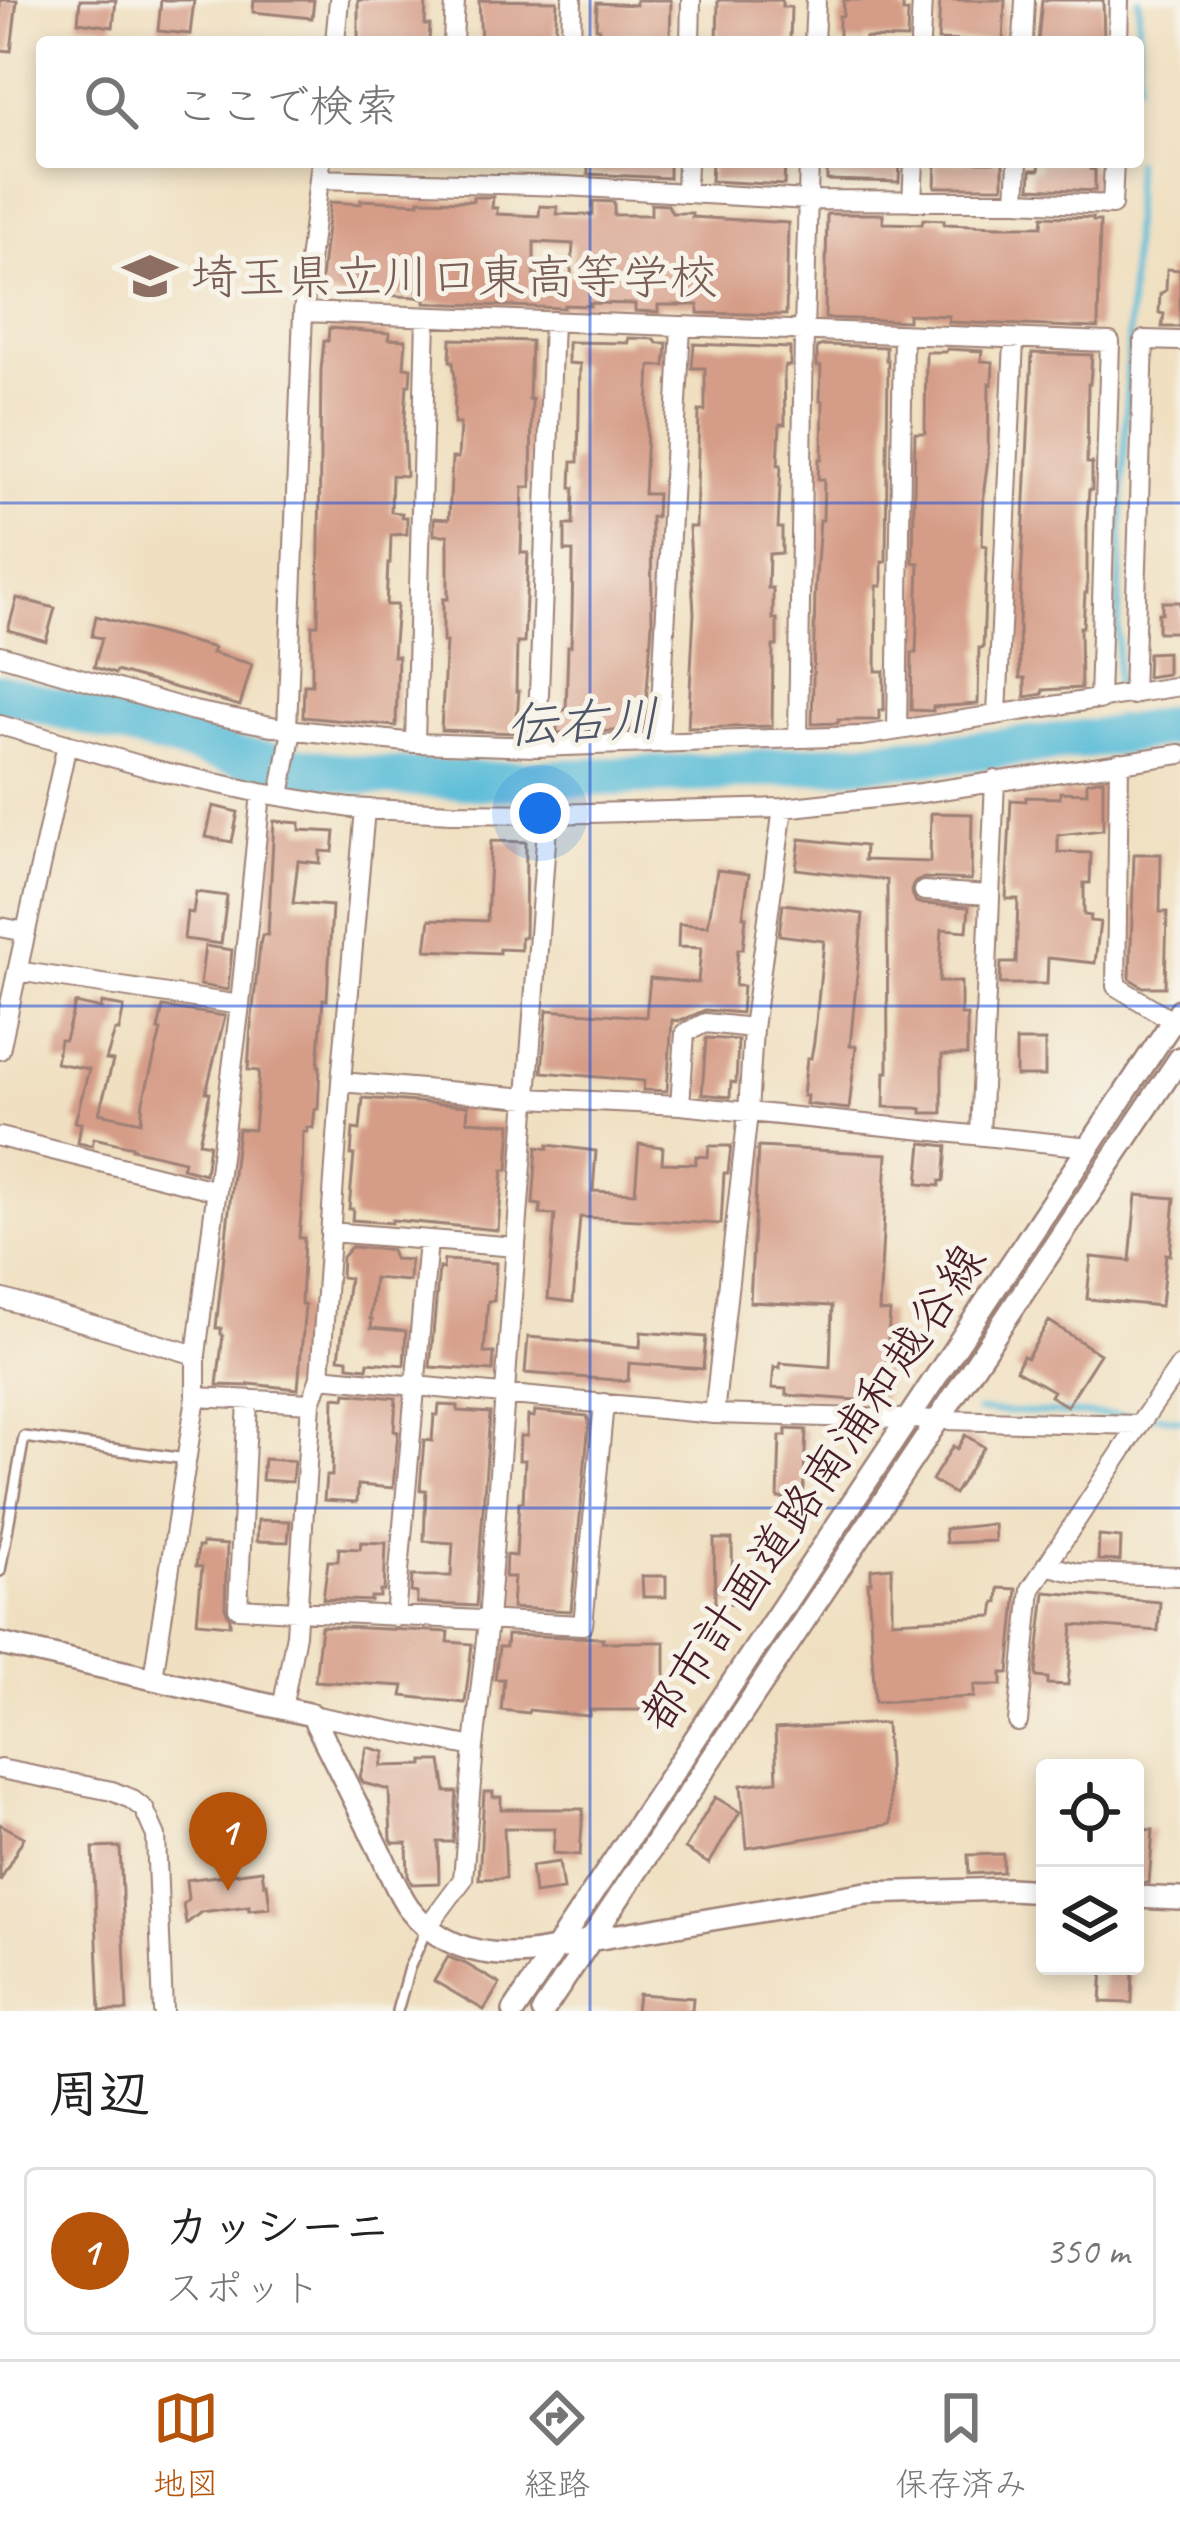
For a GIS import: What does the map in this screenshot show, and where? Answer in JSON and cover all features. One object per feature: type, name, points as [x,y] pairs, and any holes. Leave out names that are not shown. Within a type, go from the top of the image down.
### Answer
[{"type":"street","points":[[335,36],[339,0]]},
{"type":"street","points":[[453,36],[455,0]]},
{"type":"street","points":[[571,36],[572,0]]},
{"type":"street","points":[[690,36],[692,0]]},
{"type":"street","points":[[814,36],[816,0]]},
{"type":"street","points":[[920,36],[922,0]]},
{"type":"street","points":[[1023,36],[1025,0]]},
{"type":"street","points":[[1118,36],[1120,0]]},
{"type":"street","points":[[566,186],[567,168]]},
{"type":"street","points":[[686,191],[687,168]]},
{"type":"street","points":[[798,738],[809,168]]},
{"type":"street","points":[[912,201],[914,168]]},
{"type":"street","points":[[1016,201],[1018,168]]},
{"type":"street","points":[[153,1678],[196,1397],[196,1355],[270,795],[290,730],[303,312],[320,170],[448,172],[566,186],[808,200],[1112,205],[1114,168]]},
{"type":"street","points":[[303,312],[1110,342],[1099,700]]},
{"type":"street","points":[[415,743],[426,318]]},
{"type":"street","points":[[537,747],[553,321]]},
{"type":"street","points":[[659,743],[681,327]]},
{"type":"street","points":[[897,730],[903,335]]},
{"type":"street","points":[[997,715],[1014,340]]},
{"type":"street","points":[[1133,695],[1144,340],[1180,341]]},
{"type":"street","points":[[0,655],[194,712],[290,730],[415,743],[537,747],[860,736],[1180,686]]},
{"type":"street","points":[[0,725],[160,771],[270,795],[365,808],[548,814],[783,808],[921,793],[1180,754]]},
{"type":"street","points":[[0,1050],[67,744]]},
{"type":"street","points":[[1119,762],[1116,986],[1176,1015]]},
{"type":"street","points":[[980,1136],[994,780]]},
{"type":"street","points":[[283,1708],[298,1609],[311,1403],[320,1377],[365,808]]},
{"type":"street","points":[[715,1414],[753,1028],[783,808]]},
{"type":"street","points":[[428,1927],[464,1879],[506,1394],[548,814]]},
{"type":"street","points":[[924,891],[990,895]]},
{"type":"street","points":[[0,927],[26,932]]},
{"type":"street","points":[[17,971],[240,1005]]},
{"type":"street","name":"都市計画道路南浦和越谷線","points":[[514,2011],[1176,1015]]},
{"type":"street","points":[[680,1105],[685,1033],[705,1023],[753,1028]]},
{"type":"street","points":[[1147,1060],[1177,1070]]},
{"type":"street","name":"都市計画道路南浦和越谷線","points":[[543,2011],[936,1420],[1177,1070]]},
{"type":"street","points":[[341,1082],[680,1105],[1090,1147]]},
{"type":"street","points":[[0,1137],[218,1191]]},
{"type":"street","points":[[330,1232],[516,1247]]},
{"type":"street","points":[[395,1617],[428,1241]]},
{"type":"street","points":[[0,1298],[196,1355]]},
{"type":"street","points":[[1018,1722],[1030,1589],[1180,1366]]},
{"type":"street","points":[[320,1377],[715,1414],[1139,1425]]},
{"type":"street","points":[[196,1397],[311,1403]]},
{"type":"street","points":[[248,1400],[238,1608],[584,1625],[604,1403]]},
{"type":"street","points":[[1046,1565],[1077,1573],[1180,1576]]},
{"type":"street","points":[[0,1644],[474,1747]]},
{"type":"street","points":[[312,1715],[407,1906],[440,1938],[482,1953],[554,1951],[590,1940],[866,1893],[1036,1890]]},
{"type":"street","points":[[0,1769],[112,1791],[144,1809],[156,1836],[164,2011]]},
{"type":"street","points":[[1144,1897],[1180,1899]]},
{"type":"lane","points":[[0,1571],[24,1437],[186,1459]]},
{"type":"lane","points":[[397,2011],[409,1968],[428,1927]]},
{"type":"building","points":[[0,0],[17,0],[11,51],[0,50]]},
{"type":"building","points":[[80,0],[116,0],[113,27],[78,22]]},
{"type":"building","points":[[161,0],[194,0],[190,34],[158,31]]},
{"type":"building","points":[[254,0],[314,0],[312,18],[253,12]]},
{"type":"building","points":[[358,0],[426,0],[429,36],[358,36]]},
{"type":"building","points":[[479,0],[557,1],[555,36],[481,36]]},
{"type":"building","points":[[636,0],[671,0],[670,36],[599,36],[597,3],[636,5]]},
{"type":"building","points":[[718,0],[782,0],[782,7],[791,7],[790,36],[717,36]]},
{"type":"building","points":[[844,0],[903,0],[903,12],[908,12],[907,36],[839,36],[839,16],[843,16]]},
{"type":"building","points":[[940,0],[1005,0],[1003,36],[938,36]]},
{"type":"building","points":[[1042,0],[1103,0],[1104,36],[1039,36]]},
{"type":"building","points":[[588,168],[669,168],[669,178],[588,174]]},
{"type":"building","points":[[712,168],[785,168],[784,185],[711,181]]},
{"type":"building","points":[[827,168],[900,168],[899,182],[827,180]]},
{"type":"building","points":[[936,168],[1003,168],[1003,187],[935,187]]},
{"type":"building","points":[[1090,168],[1095,170],[1095,191],[1030,188],[1031,170]]},
{"type":"building","points":[[473,197],[493,197],[497,214],[539,216],[540,206],[557,207],[557,214],[593,215],[593,201],[614,202],[614,215],[651,215],[651,204],[668,205],[672,213],[692,213],[692,217],[788,223],[786,315],[698,313],[698,305],[658,305],[658,312],[635,311],[635,304],[564,308],[319,295],[330,202],[473,201]],"holes":[[[534,242],[573,244],[571,275],[534,275]]]},
{"type":"building","points":[[827,214],[883,214],[883,223],[922,224],[923,219],[999,226],[1042,226],[1043,216],[1093,218],[1100,221],[1098,328],[948,322],[949,316],[908,314],[908,321],[825,318]]},
{"type":"building","points":[[1167,269],[1180,270],[1180,327],[1162,327],[1160,294],[1166,290]]},
{"type":"building","points":[[329,328],[390,333],[389,339],[406,340],[404,367],[411,368],[404,432],[406,476],[392,475],[391,512],[407,517],[407,534],[391,535],[386,605],[397,605],[396,726],[303,717],[304,685],[312,685],[312,625],[318,625],[321,370]]},
{"type":"building","points":[[628,338],[667,343],[665,366],[650,366],[644,494],[657,494],[656,517],[651,517],[652,624],[644,730],[557,733],[557,710],[566,710],[571,646],[573,551],[565,551],[565,525],[573,525],[572,462],[578,462],[580,364],[568,363],[568,342],[628,343]]},
{"type":"building","points":[[451,339],[531,341],[531,487],[523,487],[521,553],[528,553],[524,643],[517,643],[516,733],[441,730],[448,535],[434,535],[434,518],[449,519],[452,458],[458,458],[460,424],[454,424]]},
{"type":"building","points":[[694,344],[790,348],[778,465],[782,553],[769,554],[768,588],[773,588],[773,619],[777,619],[772,726],[688,728],[694,613],[689,527],[696,527],[699,411],[705,411],[705,368],[692,368]]},
{"type":"building","points":[[817,347],[886,347],[886,562],[882,562],[882,586],[877,586],[876,671],[884,671],[884,710],[879,710],[879,720],[812,724],[824,479],[818,479],[823,401]]},
{"type":"building","points":[[982,351],[981,361],[993,362],[978,704],[911,710],[919,563],[913,562],[915,433],[925,433],[926,352]]},
{"type":"building","points":[[1032,353],[1092,355],[1087,463],[1092,463],[1092,490],[1087,593],[1080,627],[1081,688],[1043,690],[1043,694],[1025,697],[1019,624]]},
{"type":"building","points":[[17,598],[55,608],[46,641],[8,630]]},
{"type":"building","points":[[1162,602],[1180,602],[1180,632],[1158,632]]},
{"type":"building","points":[[96,616],[214,648],[212,653],[252,664],[240,706],[94,667],[102,638],[92,636]]},
{"type":"building","points":[[1167,652],[1167,674],[1147,677],[1148,653]]},
{"type":"building","points":[[1103,779],[1103,830],[1058,835],[1058,852],[1091,853],[1084,915],[1100,922],[1095,963],[1048,958],[1047,984],[1000,984],[1001,963],[1016,963],[1018,899],[1006,899],[1011,800],[1087,793],[1087,782]]},
{"type":"building","points":[[213,806],[238,812],[232,842],[206,837]]},
{"type":"building","points":[[931,813],[972,814],[971,880],[924,878],[911,891],[922,904],[969,907],[967,931],[942,929],[939,982],[961,982],[967,1055],[942,1055],[942,1113],[884,1107],[887,880],[796,869],[800,839],[865,846],[864,860],[930,862]]},
{"type":"building","points":[[274,821],[300,823],[300,830],[335,832],[333,852],[320,851],[320,863],[298,861],[293,903],[332,906],[318,1109],[313,1128],[303,1132],[299,1238],[304,1238],[301,1304],[305,1305],[298,1389],[217,1385],[223,1335],[216,1328],[238,1129],[254,1130],[259,1071],[248,1070],[260,945],[262,935],[268,935]]},
{"type":"building","points":[[491,841],[526,842],[521,950],[426,950],[430,919],[487,921]]},
{"type":"building","points":[[1134,854],[1161,854],[1160,912],[1167,912],[1165,987],[1143,987],[1130,979]]},
{"type":"building","points":[[717,870],[749,874],[735,986],[743,986],[741,1013],[705,1010],[672,1020],[667,1091],[643,1090],[644,1081],[542,1072],[547,1010],[646,1017],[650,978],[698,983],[701,948],[678,947],[679,924],[708,926]]},
{"type":"building","points":[[196,892],[227,896],[221,944],[184,939],[187,912],[193,913]]},
{"type":"building","points":[[783,904],[863,914],[849,1109],[806,1104],[807,1096],[803,1096],[807,1058],[811,1058],[814,1042],[824,941],[779,935]]},
{"type":"building","points":[[205,946],[232,950],[228,990],[200,985]]},
{"type":"building","points":[[75,1003],[101,1009],[102,1003],[124,1007],[106,1060],[113,1061],[99,1113],[141,1122],[163,1007],[225,1016],[199,1142],[209,1144],[205,1174],[182,1168],[184,1161],[133,1147],[94,1138],[92,1146],[78,1143],[81,1123],[75,1122],[89,1069],[56,1063]]},
{"type":"building","points":[[706,1038],[738,1040],[736,1083],[731,1082],[730,1097],[702,1094]]},
{"type":"building","points":[[1016,1041],[1045,1041],[1045,1076],[1016,1076]]},
{"type":"building","points":[[363,1098],[468,1106],[467,1121],[511,1124],[498,1230],[352,1220],[353,1129],[360,1130]]},
{"type":"building","points":[[922,1143],[947,1146],[944,1181],[939,1186],[918,1184]]},
{"type":"building","points":[[639,1144],[663,1147],[662,1163],[696,1164],[696,1156],[708,1157],[709,1146],[731,1146],[721,1224],[580,1217],[573,1302],[548,1299],[555,1215],[540,1214],[541,1205],[533,1204],[537,1147],[596,1151],[593,1191],[635,1193]]},
{"type":"building","points":[[758,1147],[887,1154],[879,1311],[890,1312],[883,1402],[786,1395],[786,1389],[772,1388],[774,1367],[780,1368],[780,1363],[830,1367],[832,1306],[750,1302]]},
{"type":"building","points":[[1136,1195],[1175,1198],[1161,1306],[1087,1299],[1091,1257],[1130,1261]]},
{"type":"building","points":[[351,1247],[391,1250],[394,1259],[410,1260],[409,1281],[374,1278],[370,1319],[371,1328],[406,1331],[404,1365],[368,1362],[367,1368],[348,1366],[348,1359],[339,1358],[349,1278],[341,1277],[342,1257]]},
{"type":"building","points":[[444,1260],[496,1263],[484,1353],[494,1353],[493,1371],[430,1367],[439,1268],[443,1269]]},
{"type":"building","points":[[1049,1321],[1100,1354],[1067,1406],[1050,1396],[1053,1391],[1016,1370]]},
{"type":"building","points":[[641,1332],[706,1337],[703,1369],[629,1363],[628,1381],[525,1373],[528,1337],[640,1347]]},
{"type":"building","points":[[346,1393],[396,1398],[393,1488],[358,1485],[357,1502],[324,1500],[326,1476],[332,1476],[334,1397],[345,1398]]},
{"type":"building","points":[[439,1405],[490,1413],[476,1606],[417,1603],[417,1593],[411,1592],[412,1576],[451,1576],[453,1543],[424,1541],[426,1490],[420,1490],[424,1440],[432,1441]]},
{"type":"building","points":[[535,1411],[587,1416],[589,1422],[571,1611],[512,1608],[514,1577],[505,1577],[506,1555],[516,1556],[519,1502],[523,1502],[525,1460],[519,1460],[520,1436],[527,1436],[528,1416],[534,1417]]},
{"type":"building","points":[[786,1429],[806,1430],[803,1499],[778,1498],[780,1436],[786,1436]]},
{"type":"building","points":[[965,1435],[984,1447],[954,1494],[932,1480]]},
{"type":"building","points":[[264,1459],[294,1461],[292,1482],[262,1480]]},
{"type":"building","points":[[258,1520],[290,1521],[288,1542],[257,1541]]},
{"type":"building","points":[[994,1524],[995,1541],[946,1543],[945,1529]]},
{"type":"building","points":[[1099,1536],[1121,1538],[1120,1561],[1098,1560]]},
{"type":"building","points":[[714,1539],[732,1539],[733,1603],[715,1604]]},
{"type":"building","points":[[361,1542],[386,1543],[380,1597],[371,1597],[371,1601],[323,1599],[328,1561],[338,1561],[339,1548],[360,1549]]},
{"type":"building","points":[[202,1543],[227,1545],[225,1607],[230,1625],[197,1622],[202,1567],[196,1566]]},
{"type":"building","points":[[892,1567],[892,1621],[993,1616],[999,1588],[1017,1589],[1009,1673],[1002,1673],[1002,1685],[974,1685],[974,1697],[875,1702],[868,1582],[871,1569]]},
{"type":"building","points":[[642,1576],[666,1576],[666,1597],[643,1597]]},
{"type":"building","points":[[1045,1592],[1160,1602],[1158,1631],[1073,1625],[1068,1685],[1048,1684],[1048,1678],[1036,1673]]},
{"type":"building","points":[[321,1626],[449,1632],[448,1642],[472,1644],[465,1703],[402,1696],[404,1686],[315,1681]]},
{"type":"building","points":[[507,1635],[665,1642],[665,1710],[590,1710],[589,1716],[501,1710],[504,1679],[495,1679],[499,1647],[506,1647]]},
{"type":"building","points":[[886,1723],[891,1824],[747,1848],[741,1785],[777,1781],[775,1729]]},
{"type":"building","points":[[367,1747],[385,1752],[381,1766],[441,1761],[446,1792],[457,1792],[453,1842],[438,1842],[439,1883],[412,1884],[407,1843],[391,1839],[389,1790],[363,1783],[360,1777]]},
{"type":"building","points":[[484,1792],[501,1797],[501,1809],[583,1809],[580,1855],[553,1853],[555,1828],[504,1828],[506,1878],[479,1879]]},
{"type":"building","points":[[715,1797],[740,1812],[709,1864],[685,1849]]},
{"type":"building","points":[[0,1824],[24,1837],[0,1881]]},
{"type":"building","points":[[1144,1830],[1153,1830],[1149,1883],[1144,1883]]},
{"type":"building","points":[[120,1847],[127,2011],[100,2011],[93,1848]]},
{"type":"building","points":[[1003,1854],[1003,1872],[969,1874],[968,1855]]},
{"type":"building","points":[[559,1862],[563,1890],[534,1894],[531,1866]]},
{"type":"building","points":[[262,1870],[270,1908],[201,1912],[186,1924],[186,1880]]},
{"type":"building","points":[[448,1957],[500,1984],[484,2010],[434,1981]]},
{"type":"building","points":[[1102,1975],[1133,1975],[1132,2003],[1101,2002]]},
{"type":"building","points":[[638,1994],[693,1998],[692,2011],[636,2011]]},
{"type":"waterway","points":[[1139,0],[1139,36]]},
{"type":"waterway","points":[[1116,691],[1135,168]]},
{"type":"waterway","name":"伝右川","points":[[0,693],[239,757],[359,775],[485,781],[708,773],[936,755],[1117,736],[1180,724]]},
{"type":"waterway","points":[[1117,717],[1117,736]]},
{"type":"waterway","points":[[978,1411],[1180,1420]]},
{"type":"place","name":"埼玉県立川口東高等学校","points":[[150,276]]},
{"type":"place","name":"カッシーニ","points":[[228,1891]]}]
